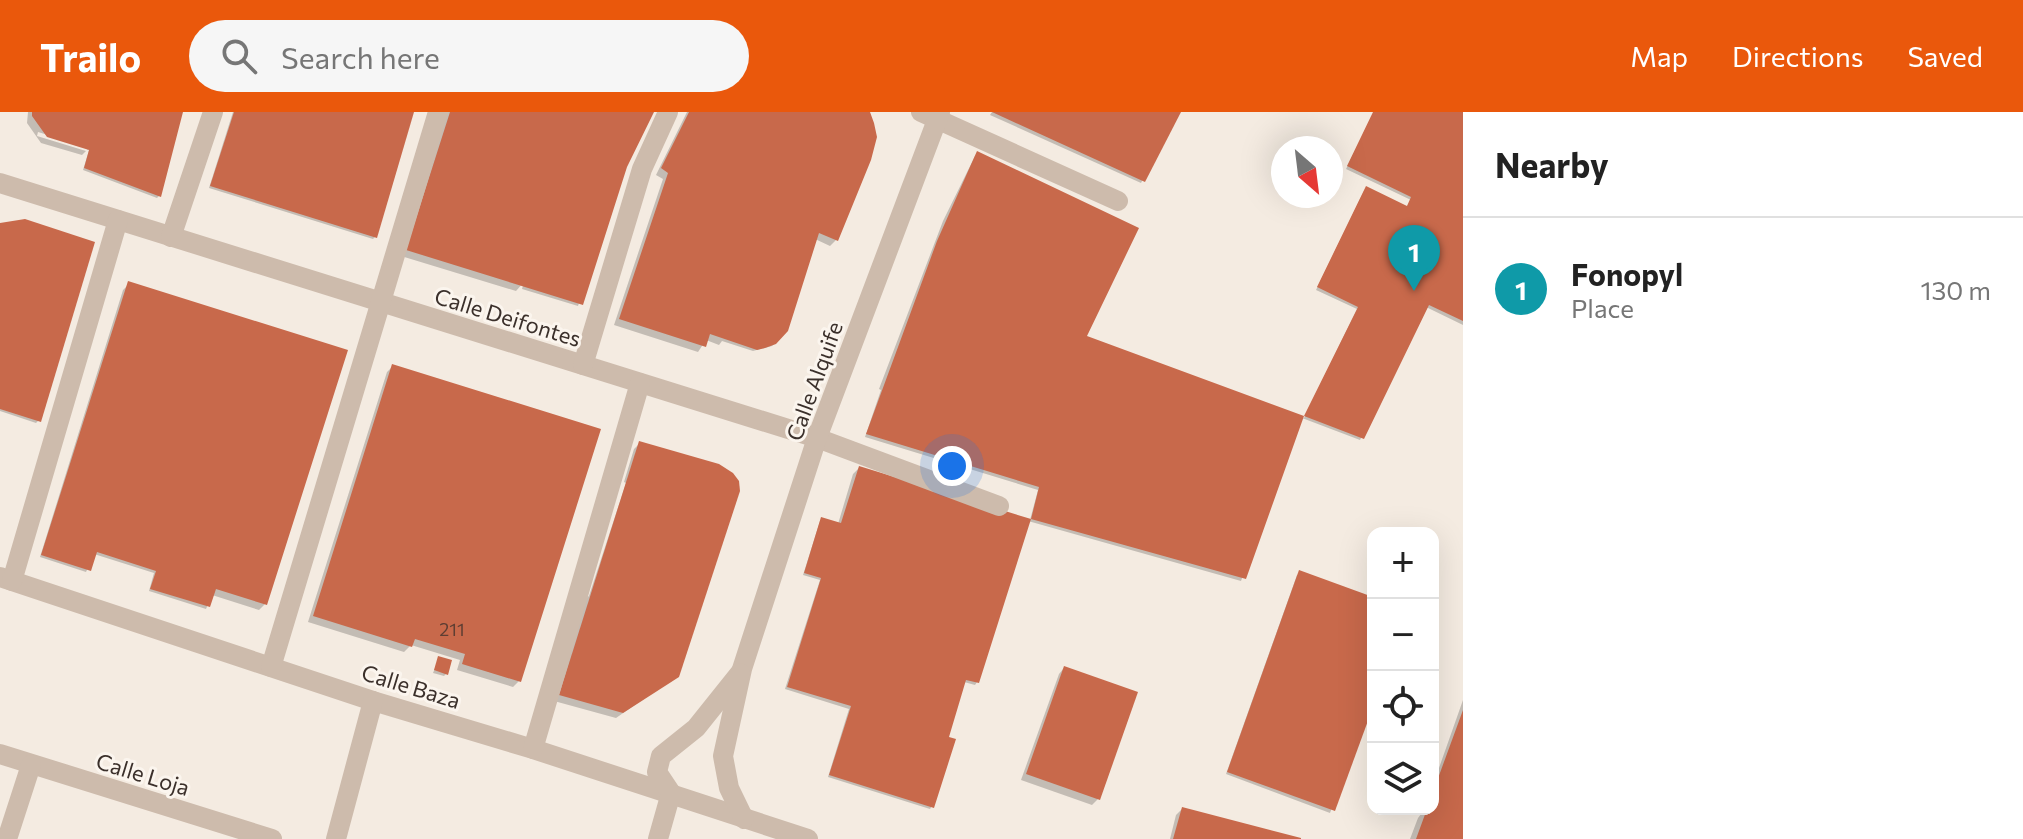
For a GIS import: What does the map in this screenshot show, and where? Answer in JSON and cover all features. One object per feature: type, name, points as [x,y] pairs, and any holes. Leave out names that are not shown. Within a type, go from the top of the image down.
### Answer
[{"type":"street","points":[[171,237],[213,112]]},
{"type":"street","points":[[271,667],[438,112]]},
{"type":"street","points":[[583,365],[642,169],[668,112]]},
{"type":"street","points":[[932,115],[1118,201]]},
{"type":"street","name":"Calle Alquife","points":[[744,819],[729,788],[723,756],[742,669],[817,438],[932,115]]},
{"type":"street","name":"Calle Deifontes","points":[[0,183],[817,438],[999,506]]},
{"type":"street","points":[[6,579],[118,220]]},
{"type":"street","points":[[533,749],[640,383]]},
{"type":"street","name":"Calle Baza","points":[[6,579],[373,701],[533,749],[808,839]]},
{"type":"street","name":"Calle Alquife","points":[[671,793],[657,772],[661,756],[696,728],[742,669]]},
{"type":"street","points":[[336,839],[373,701]]},
{"type":"street","name":"Calle Loja","points":[[0,754],[272,839]]},
{"type":"street","points":[[7,839],[31,765]]},
{"type":"street","points":[[658,839],[671,793]]},
{"type":"building","points":[[32,112],[183,112],[161,197],[84,168],[89,150],[47,137]]},
{"type":"building","points":[[234,112],[414,112],[377,238],[210,186]]},
{"type":"building","points":[[450,112],[654,112],[627,167],[583,305],[406,250]]},
{"type":"building","points":[[689,112],[870,112],[874,123],[877,137],[871,160],[838,241],[819,233],[788,331],[776,344],[765,348],[757,350],[710,334],[706,347],[619,319],[668,173],[661,168]]},
{"type":"building","points":[[992,112],[1181,112],[1145,182]]},
{"type":"building","points":[[1373,112],[1463,112],[1463,321],[1429,305],[1364,439],[1304,416],[1358,307],[1317,287],[1366,186],[1407,206],[1411,197],[1347,166]]},
{"type":"building","points":[[977,151],[1139,228],[1087,336],[1304,416],[1246,579],[1031,519],[1039,487],[866,434],[937,241]]},
{"type":"building","points":[[25,219],[95,242],[41,422],[0,409],[0,223]]},
{"type":"building","points":[[128,281],[348,350],[267,605],[216,589],[210,607],[150,589],[156,571],[97,552],[91,571],[41,555]]},
{"type":"building","points":[[392,364],[601,429],[521,682],[462,664],[465,654],[415,639],[412,647],[313,616]]},
{"type":"building","points":[[639,441],[719,464],[733,473],[739,481],[740,491],[679,677],[623,713],[559,695]]},
{"type":"building","points":[[859,466],[1031,519],[979,683],[966,680],[949,737],[956,739],[934,808],[829,775],[851,706],[787,687],[821,578],[804,573],[821,517],[841,523]]},
{"type":"building","points":[[1299,570],[1367,595],[1367,723],[1335,811],[1227,772]]},
{"type":"building","points":[[438,656],[452,660],[448,675],[434,670]]},
{"type":"building","points":[[1064,666],[1138,692],[1100,800],[1026,774]]},
{"type":"building","points":[[1463,710],[1463,839],[1416,839],[1425,815],[1439,815],[1439,776]]},
{"type":"building","points":[[1182,807],[1301,838],[1301,839],[1173,839]]},
{"type":"place","name":"Fonopyl","points":[[1414,291]]}]
